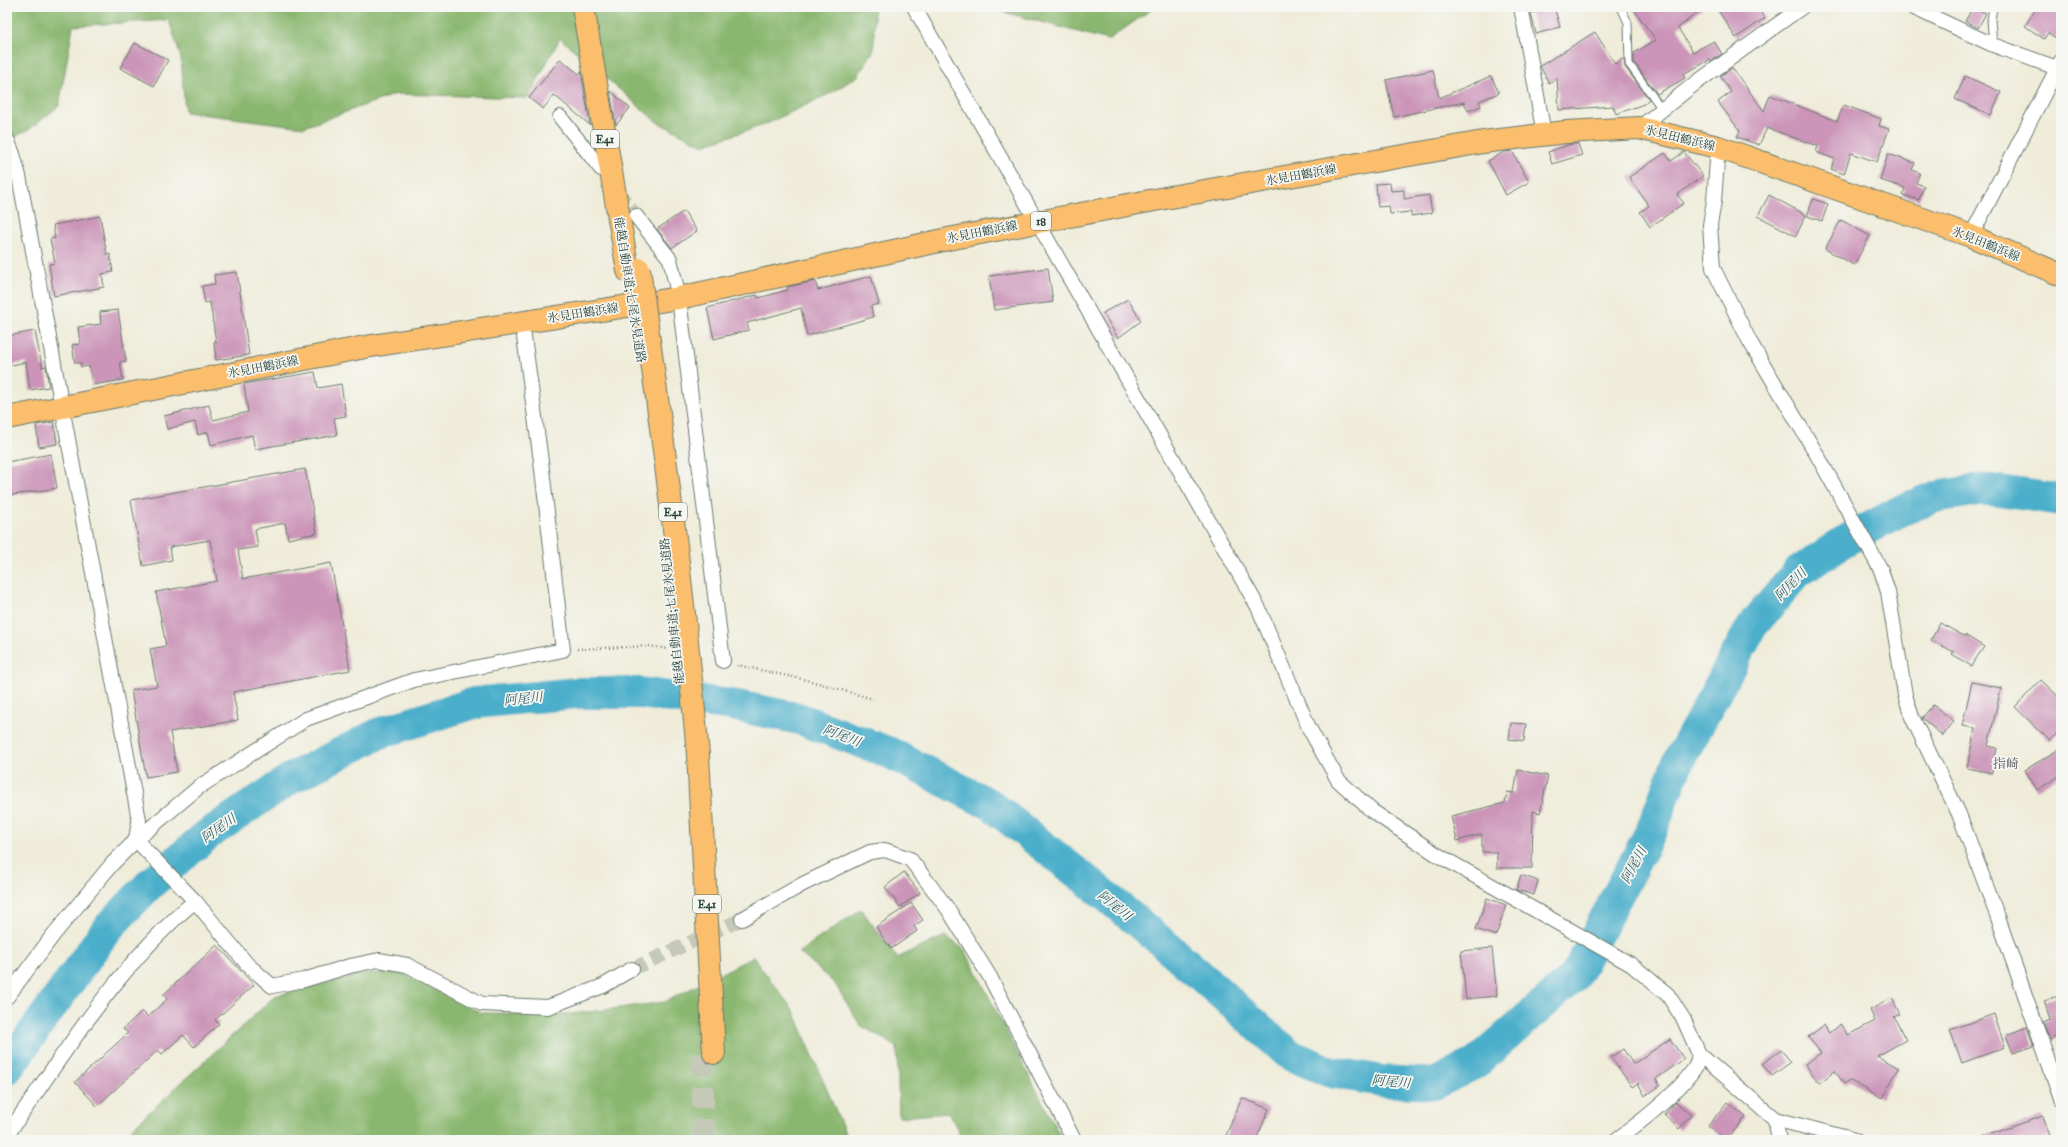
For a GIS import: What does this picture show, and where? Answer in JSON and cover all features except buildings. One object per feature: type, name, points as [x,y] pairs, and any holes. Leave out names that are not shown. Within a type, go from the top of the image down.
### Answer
[{"type":"main road","name":"能越自動車道;七尾氷見道路","points":[[583,7],[633,270]]},
{"type":"main road","name":"能越自動車道;七尾氷見道路","points":[[597,7],[633,270],[692,756],[693,850],[708,1053]]},
{"type":"main road","name":"氷見田鶴浜線","points":[[7,418],[366,347],[679,298],[948,239],[1038,222],[1476,143],[1544,134],[1639,128],[1718,147],[1971,236],[2061,275]]},
{"type":"street","points":[[914,7],[1258,607],[1309,728],[1338,780],[1372,810],[1436,854],[1632,965],[1668,995],[1684,1020],[1699,1054],[1775,1119],[1854,1140]]},
{"type":"street","points":[[1521,7],[1544,134]]},
{"type":"street","points":[[1639,128],[1662,109],[1802,7]]},
{"type":"street","points":[[1912,7],[1993,45],[2060,68],[1971,236]]},
{"type":"street","points":[[560,117],[601,169]]},
{"type":"street","points":[[7,139],[14,154],[19,176],[139,820],[136,840]]},
{"type":"street","points":[[1718,147],[1714,201],[1710,225],[1713,268],[1750,342],[1816,453],[1881,570],[1888,592],[1905,695],[1912,717],[1959,814],[1997,915],[2061,1098]]},
{"type":"street","points":[[636,216],[670,259],[679,298],[723,661]]},
{"type":"street","points":[[7,996],[59,928],[112,864],[136,840],[198,787],[306,719],[414,680],[563,650],[541,462],[522,322]]},
{"type":"street","points":[[136,840],[195,901],[247,964],[272,986],[304,980],[350,966],[379,960],[407,965],[482,1004],[548,1007],[603,986],[632,969]]},
{"type":"street","points":[[742,919],[803,884],[870,852],[885,850],[910,859],[948,909],[990,977],[1074,1140]]},
{"type":"street","points":[[7,1135],[95,1011],[137,958],[195,901]]},
{"type":"street","points":[[1616,1140],[1641,1122],[1695,1068],[1699,1054]]},
{"type":"street","points":[[1775,1119],[1779,1140]]},
{"type":"lane","points":[[1621,7],[1628,23],[1629,64],[1662,109]]},
{"type":"lane","points":[[1993,7],[1991,20],[1993,45]]},
{"type":"green space","points":[[7,7],[874,7],[874,50],[858,76],[831,93],[764,125],[703,145],[657,122],[560,38],[528,98],[396,94],[304,127],[185,112],[181,58],[169,20],[73,26],[59,106],[30,129],[7,141]]},
{"type":"green space","points":[[985,7],[1155,7],[1108,40]]},
{"type":"green space","points":[[861,909],[897,958],[945,936],[965,950],[1062,1140],[963,1140],[949,1113],[899,1117],[897,1047],[860,1025],[835,984],[799,952]]},
{"type":"green space","points":[[753,957],[794,1011],[848,1140],[86,1140],[127,1133],[275,996],[364,974],[399,972],[482,1013],[572,1014],[665,1002]]},
{"type":"waterway","name":"阿尾川","points":[[7,1069],[107,929],[150,884],[207,835],[290,779],[380,733],[474,703],[577,693],[640,693],[732,705],[800,719],[890,753],[991,805],[1095,887],[1175,953],[1290,1055],[1331,1072],[1382,1081],[1434,1084],[1476,1063],[1575,976],[1651,831],[1677,764],[1752,626],[1797,573],[1843,542],[1902,510],[1935,497],[1986,489],[2061,500]]},
{"type":"tunnel","points":[[617,190],[636,216]]},
{"type":"tunnel","points":[[632,969],[742,919]]},
{"type":"tunnel","points":[[702,1053],[704,1140]]},
{"type":"district","name":"指崎","points":[[2006,763]]}]
